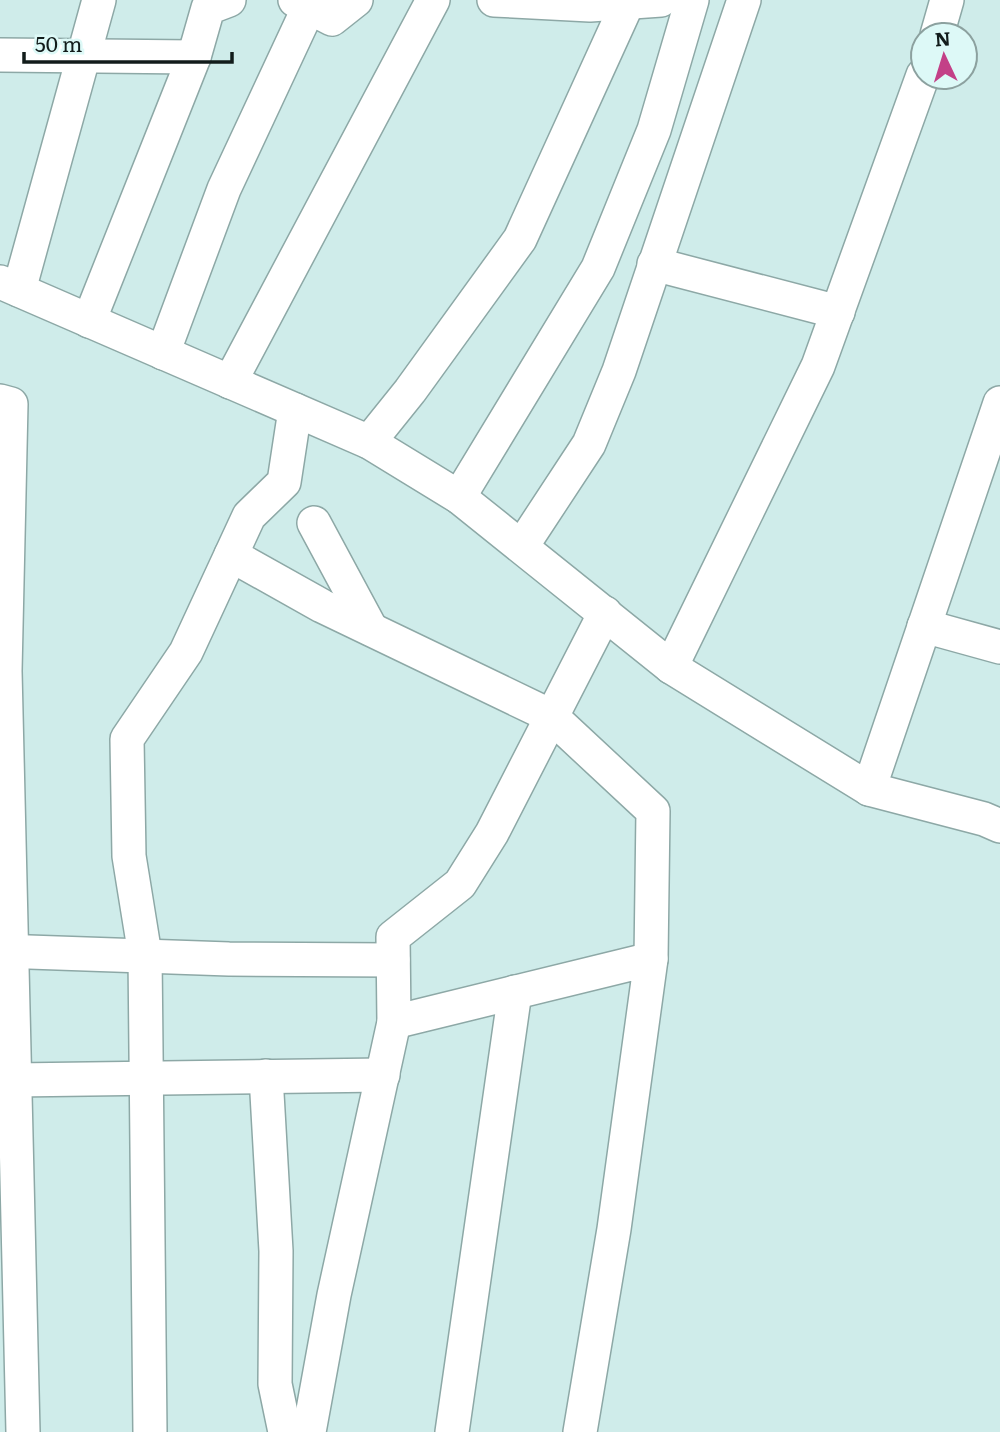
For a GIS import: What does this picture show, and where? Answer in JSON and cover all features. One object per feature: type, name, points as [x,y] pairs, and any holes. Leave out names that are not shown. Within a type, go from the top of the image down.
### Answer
[{"type":"street","points":[[99,0],[83,58],[9,286],[369,442],[459,497],[671,667],[869,789],[985,819],[1000,826]]},
{"type":"street","points":[[230,382],[433,0]]},
{"type":"street","points":[[494,0],[590,5],[661,0]]},
{"type":"street","points":[[459,497],[598,268],[654,130],[692,0]]},
{"type":"street","points":[[522,545],[589,444],[619,371],[744,0]]},
{"type":"street","points":[[941,21],[947,0]]},
{"type":"street","points":[[369,442],[410,391],[520,239],[628,1]]},
{"type":"street","points":[[89,321],[216,3]]},
{"type":"street","points":[[163,353],[224,189],[326,5]]},
{"type":"street","points":[[0,55],[83,58],[194,57]]},
{"type":"street","points":[[671,667],[818,366],[917,91]]},
{"type":"street","points":[[654,264],[838,312]]},
{"type":"street","points":[[0,401],[11,404],[2,671],[5,951],[14,1080],[23,1432]]},
{"type":"street","points":[[869,789],[1000,403]]},
{"type":"street","points":[[150,1432],[145,955],[130,856],[127,739],[186,652],[249,516],[284,482],[295,410]]},
{"type":"street","points":[[314,523],[371,629]]},
{"type":"street","points":[[231,555],[322,606],[551,716],[653,811],[651,959],[614,1229],[580,1432]]},
{"type":"street","points":[[309,1432],[334,1295],[394,1022],[393,937],[460,884],[492,833],[605,613]]},
{"type":"street","points":[[924,626],[1000,647]]},
{"type":"street","points":[[5,951],[393,960]]},
{"type":"street","points":[[394,1022],[651,959]]},
{"type":"street","points":[[452,1432],[515,992]]},
{"type":"street","points":[[14,1080],[383,1075]]},
{"type":"street","points":[[266,1076],[276,1251],[275,1384],[285,1432]]}]
